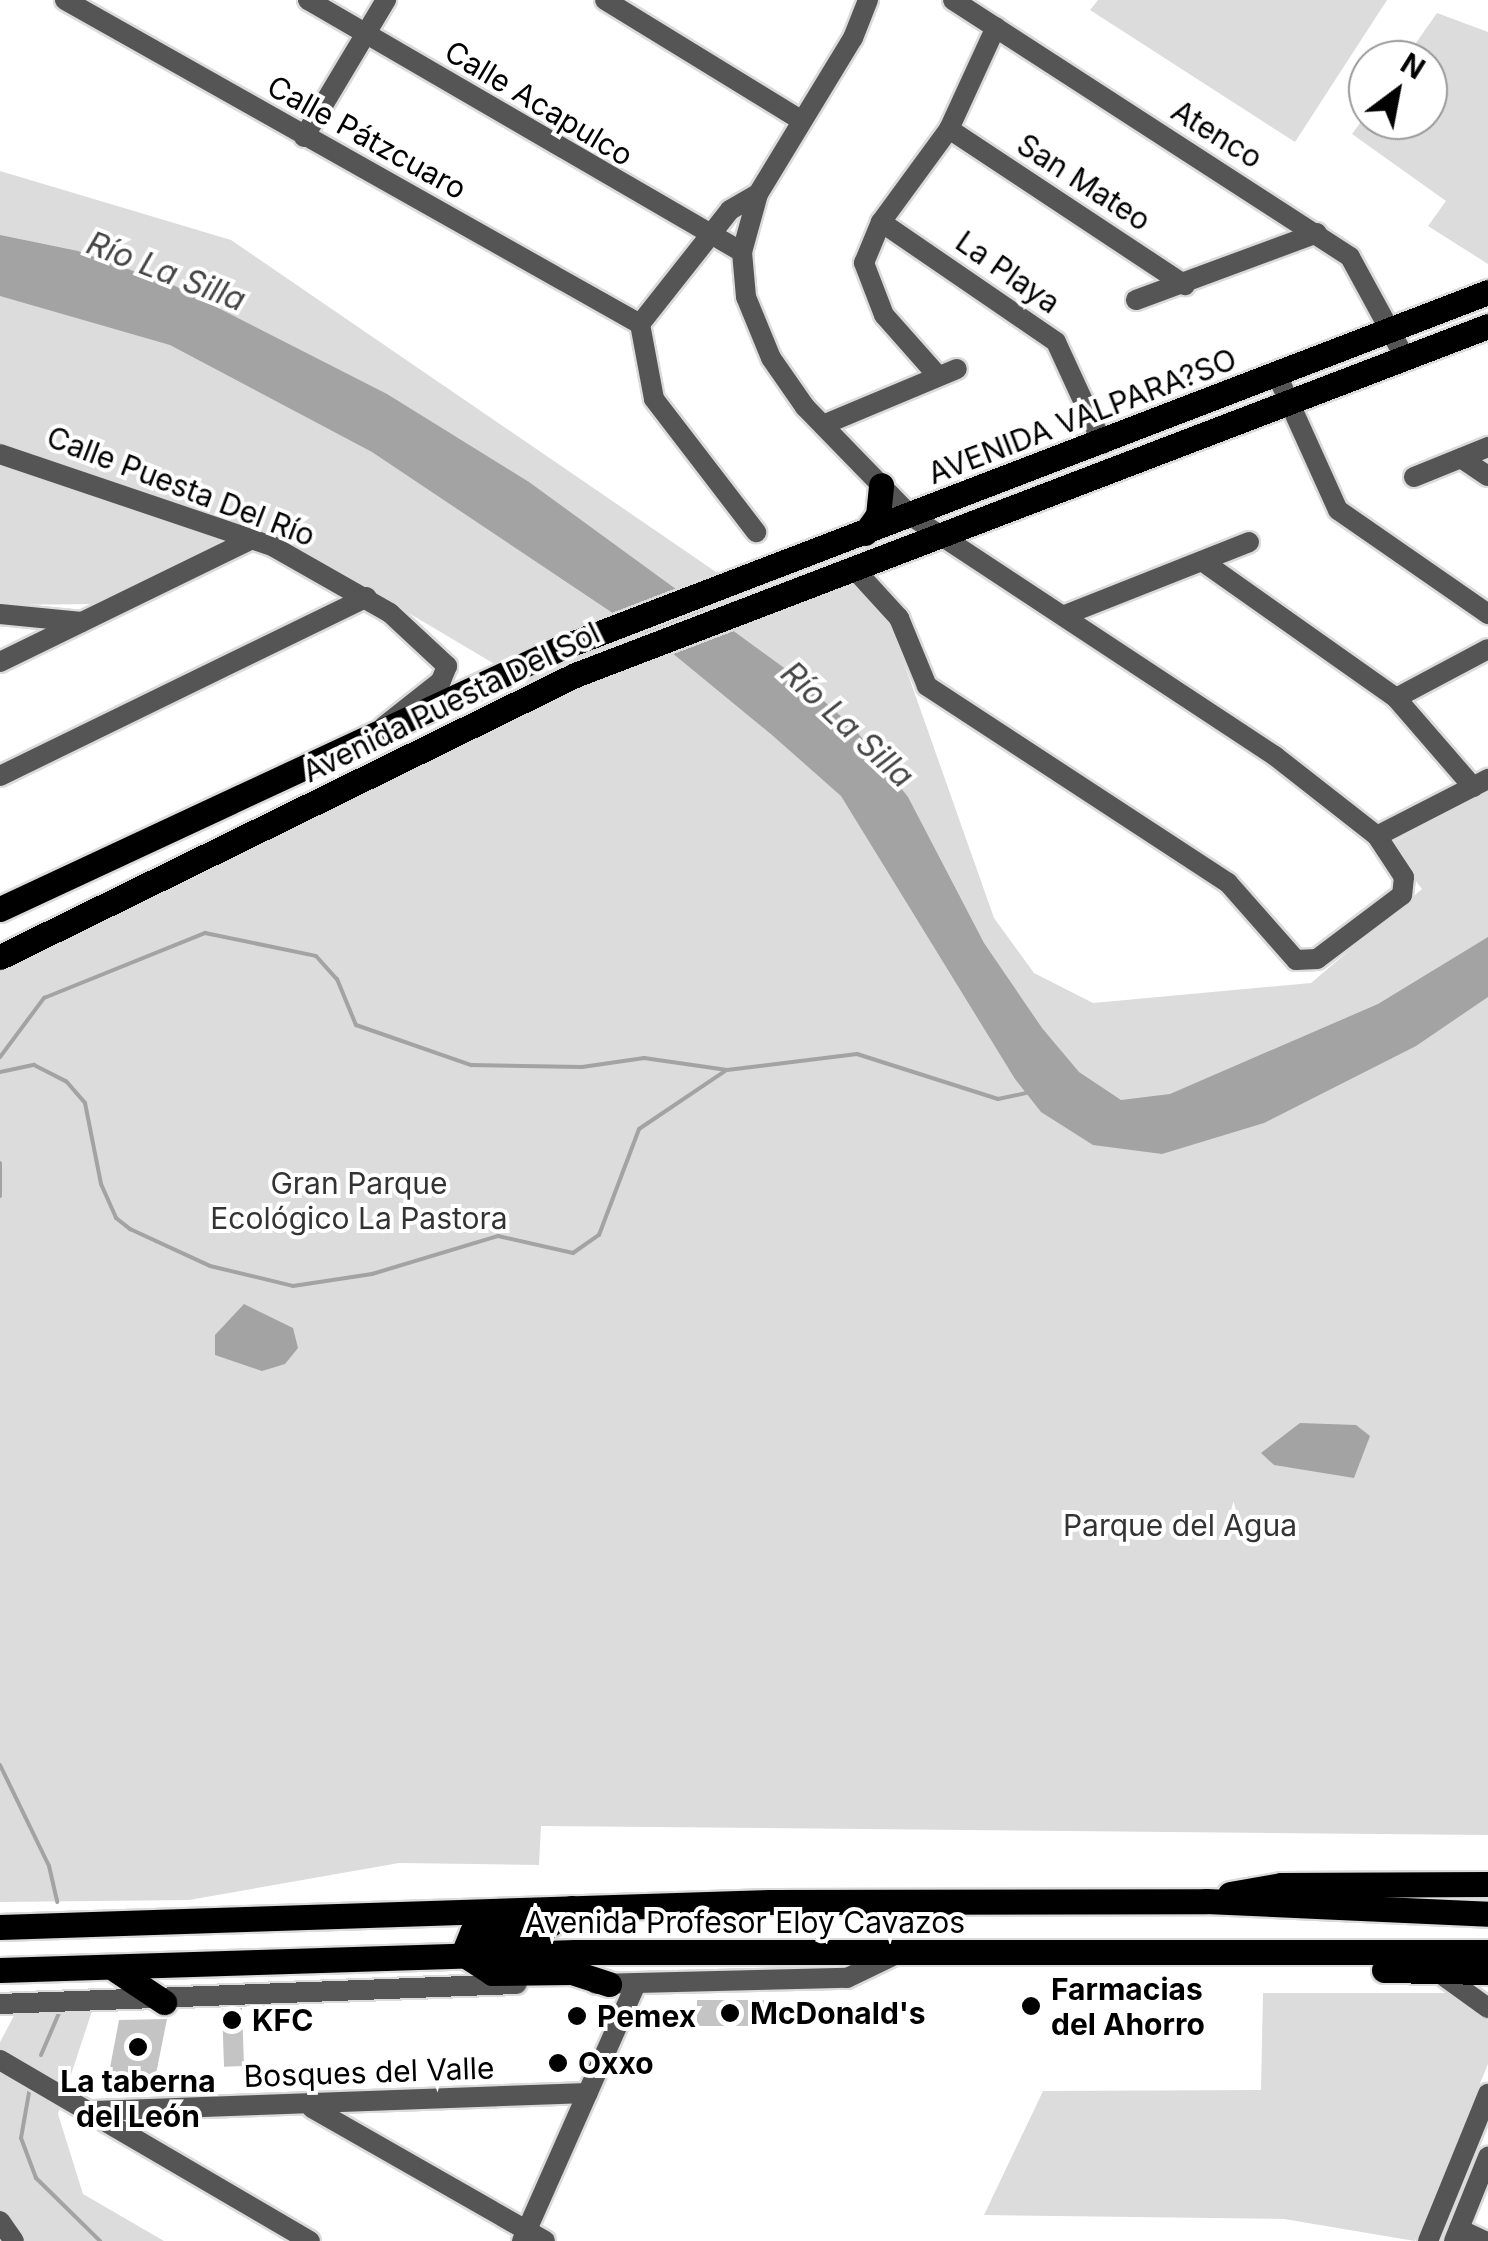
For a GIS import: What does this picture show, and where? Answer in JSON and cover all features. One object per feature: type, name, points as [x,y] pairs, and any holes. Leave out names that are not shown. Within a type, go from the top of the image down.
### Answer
[{"type":"main road","name":"AVENIDA VALPARA?SO","points":[[911,516],[1488,292]]},
{"type":"main road","points":[[944,539],[1290,408],[1405,358],[1482,334]]},
{"type":"main road","points":[[864,533],[878,515],[881,486]]},
{"type":"main road","name":"Avenida Puesta Del Sol","points":[[0,909],[558,649],[911,516]]},
{"type":"main road","name":"Avenida Puesta Del Sol","points":[[0,957],[574,675],[784,593],[856,572],[944,539]]},
{"type":"main road","points":[[39,892],[51,904],[54,930]]},
{"type":"main road","points":[[1206,1901],[1281,1885],[1486,1884]]},
{"type":"main road","name":"Avenida Profesor Eloy Cavazos","points":[[0,1926],[571,1908],[1206,1901],[1488,1914]]},
{"type":"main road","points":[[571,1908],[544,1929],[472,1932],[464,1954],[492,1973],[572,1972],[609,1984]]},
{"type":"main road","points":[[1332,1954],[1488,1952]]},
{"type":"main road","name":"Avenida Profesor Eloy Cavazos","points":[[0,1970],[116,1970],[464,1954],[1332,1954],[1365,1968],[1436,1971],[1485,1992]]},
{"type":"main road","points":[[116,1970],[164,2002]]},
{"type":"street","name":"Calle Pátzcuaro","points":[[66,0],[640,324]]},
{"type":"street","name":"Calle Acapulco","points":[[308,0],[708,238],[742,252]]},
{"type":"street","points":[[304,136],[386,0]]},
{"type":"street","points":[[605,0],[802,120]]},
{"type":"street","points":[[856,572],[899,618],[928,686],[1228,883],[1288,954],[1305,962],[1406,886],[1377,836],[1275,756],[911,516],[823,425],[771,358],[746,297],[742,252],[758,194],[868,0]]},
{"type":"street","name":"Atenco","points":[[953,0],[1350,257],[1405,358]]},
{"type":"street","points":[[823,425],[948,373],[869,290],[864,263],[881,222],[949,129],[996,27]]},
{"type":"street","name":"San Mateo","points":[[949,129],[1185,284]]},
{"type":"street","points":[[756,532],[654,398],[640,324],[736,204],[758,194]]},
{"type":"street","name":"La Playa","points":[[881,222],[1056,342],[1103,444]]},
{"type":"street","points":[[1136,300],[1318,234]]},
{"type":"street","points":[[1277,376],[1338,510],[1488,614]]},
{"type":"street","points":[[1414,477],[1488,447]]},
{"type":"street","name":"Calle Puesta Del Río","points":[[0,454],[252,539],[366,597],[447,666],[442,681],[377,734]]},
{"type":"street","points":[[1461,458],[1488,476]]},
{"type":"street","points":[[0,662],[252,539]]},
{"type":"street","points":[[1066,615],[1249,542]]},
{"type":"street","points":[[1202,561],[1396,698],[1481,783],[1377,836]]},
{"type":"street","points":[[0,776],[366,597]]},
{"type":"street","points":[[0,614],[82,622]]},
{"type":"street","points":[[1396,698],[1488,649]]},
{"type":"street","points":[[0,2004],[164,2002],[847,1978],[895,1955]]},
{"type":"street","points":[[310,2107],[531,2238],[588,2092],[636,1984]]},
{"type":"street","points":[[0,2060],[94,2111],[303,2239]]},
{"type":"street","name":"Bosques del Valle","points":[[94,2111],[310,2107],[588,2092]]},
{"type":"street","points":[[1428,2241],[1481,2132],[1488,2094]]},
{"type":"street","points":[[1485,2241],[1457,2235],[1488,2158]]},
{"type":"street","points":[[0,2221],[14,2241]]},
{"type":"green space","points":[[1098,0],[1387,0],[1361,40],[1348,40],[1348,60],[1295,142],[1090,10]]},
{"type":"green space","points":[[1437,13],[1488,32],[1488,264],[1428,226],[1446,201],[1360,140],[1448,140],[1448,40],[1418,40]]},
{"type":"green space","name":"Gran Parque Ecológico La Pastora","points":[[0,171],[231,240],[719,574],[765,614],[853,582],[886,612],[994,918],[1034,973],[1093,1003],[1311,983],[1422,889],[1388,845],[1488,792],[1488,1835],[541,1826],[539,1865],[399,1863],[189,1900],[0,1902],[0,972],[555,700],[306,552],[0,453]]},
{"type":"green space","points":[[0,463],[221,535],[223,545],[97,604],[0,605]]},
{"type":"green space","points":[[1263,1993],[1455,1993],[1488,2021],[1488,2064],[1415,2241],[1284,2219],[984,2215],[1043,2091],[1261,2090]]},
{"type":"green space","points":[[92,2011],[58,2114],[83,2194],[164,2241],[19,2241],[0,2213],[0,2042],[16,2012]]},
{"type":"water","name":"Río La Silla","points":[[0,235],[78,251],[175,286],[387,394],[529,482],[798,678],[854,728],[908,797],[984,943],[1042,1028],[1079,1072],[1121,1100],[1170,1094],[1378,1004],[1488,937],[1488,997],[1416,1046],[1264,1123],[1162,1154],[1093,1145],[1041,1112],[1015,1079],[841,796],[772,735],[671,652],[372,452],[170,345],[0,296]]},
{"type":"water","points":[[244,1304],[293,1328],[298,1348],[285,1364],[262,1371],[215,1355],[215,1335]]},
{"type":"water","points":[[1300,1423],[1356,1425],[1370,1436],[1354,1478],[1274,1465],[1261,1453]]},
{"type":"building","name":"McDonald's","points":[[697,2000],[764,2000],[764,2026],[697,2026]]},
{"type":"building","name":"KFC","points":[[242,2008],[244,2066],[224,2067],[222,2009]]},
{"type":"building","name":"La taberna del León","points":[[167,2019],[156,2074],[109,2073],[119,2020]]},
{"type":"waterway","points":[[0,1057],[44,998],[205,933],[316,956],[337,979],[356,1025],[471,1065],[582,1067],[644,1058],[727,1070],[857,1054],[998,1099],[1030,1092]]},
{"type":"waterway","points":[[0,1072],[34,1065],[66,1081],[85,1103],[101,1184],[116,1218],[130,1229],[210,1266],[293,1286],[372,1274],[498,1236],[573,1253],[599,1235],[639,1129],[725,1071]]},
{"type":"waterway","points":[[0,1163],[0,1196]]},
{"type":"waterway","points":[[0,1765],[49,1866],[57,1902]]},
{"type":"waterway","points":[[41,2055],[59,2013]]},
{"type":"waterway","points":[[30,2087],[21,2138],[36,2178],[100,2241]]},
{"type":"place","name":"Farmacias del Ahorro","points":[[1031,2006]]},
{"type":"place","name":"McDonald's","points":[[730,2013]]},
{"type":"place","name":"Pemex","points":[[577,2016]]},
{"type":"place","name":"KFC","points":[[232,2020]]},
{"type":"place","name":"La taberna del León","points":[[138,2047]]},
{"type":"place","name":"Oxxo","points":[[558,2063]]},
{"type":"park label","name":"Parque del Agua","points":[[1180,1525]]}]
